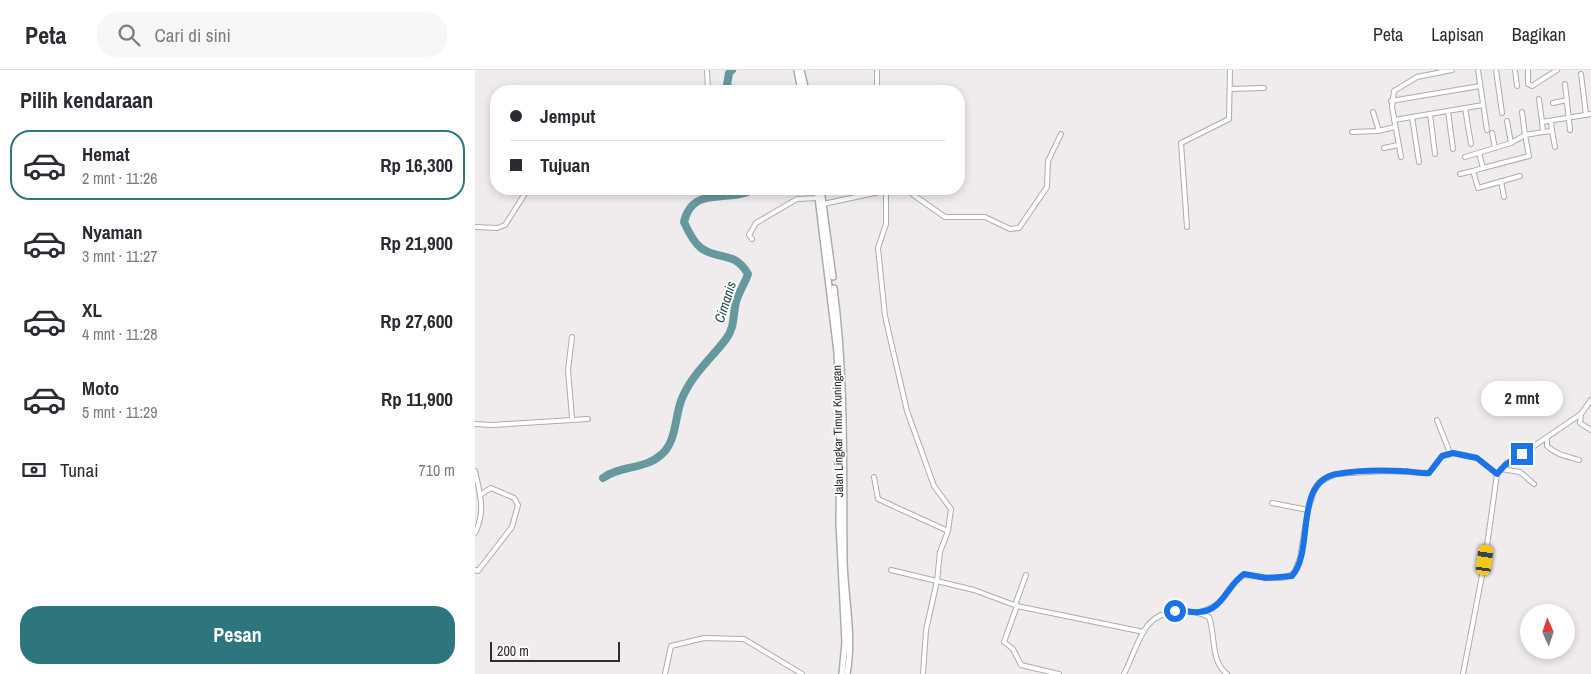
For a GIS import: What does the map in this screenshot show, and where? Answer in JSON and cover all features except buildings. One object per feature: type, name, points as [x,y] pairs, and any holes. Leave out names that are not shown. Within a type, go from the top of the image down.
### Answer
[{"type":"main road","points":[[797,70],[800,85]]},
{"type":"main road","points":[[801,70],[805,85]]},
{"type":"main road","name":"Jalan Lingkar Timur Kuningan","points":[[819,195],[837,352],[840,422],[839,523],[845,642],[842,674]]},
{"type":"main road","name":"Jalan Lingkar Timur Kuningan","points":[[821,195],[839,324],[843,375],[844,560],[849,640],[847,674]]},
{"type":"street","points":[[707,70],[708,85]]},
{"type":"street","points":[[877,70],[877,85]]},
{"type":"street","points":[[1187,227],[1181,143],[1229,119],[1230,70]]},
{"type":"street","points":[[1401,157],[1391,101],[1394,91],[1410,79],[1452,70]]},
{"type":"street","points":[[1478,70],[1487,130]]},
{"type":"street","points":[[1496,70],[1502,113]]},
{"type":"street","points":[[1515,70],[1517,86]]},
{"type":"street","points":[[1528,70],[1528,84],[1532,86],[1557,70]]},
{"type":"street","points":[[1542,122],[1589,115],[1581,74]]},
{"type":"street","points":[[1565,84],[1570,130]]},
{"type":"street","points":[[1391,101],[1480,86]]},
{"type":"street","points":[[1230,90],[1264,88]]},
{"type":"street","points":[[1539,99],[1543,132]]},
{"type":"street","points":[[1553,103],[1567,100]]},
{"type":"street","points":[[1394,120],[1483,105]]},
{"type":"street","points":[[1465,108],[1471,144]]},
{"type":"street","points":[[1448,111],[1453,149]]},
{"type":"street","points":[[1373,112],[1379,131]]},
{"type":"street","points":[[1460,174],[1529,156],[1522,112]]},
{"type":"street","points":[[1429,114],[1435,154]]},
{"type":"street","points":[[1411,117],[1419,162]]},
{"type":"street","points":[[1507,121],[1511,143]]},
{"type":"street","points":[[1551,121],[1555,147]]},
{"type":"street","points":[[1352,132],[1379,131],[1395,127]]},
{"type":"street","points":[[1465,157],[1511,143],[1525,135],[1552,131]]},
{"type":"street","points":[[1492,133],[1495,148]]},
{"type":"street","points":[[912,195],[926,206],[945,217],[980,216],[1011,229],[1019,228],[1047,187],[1048,161],[1061,134]]},
{"type":"street","points":[[1385,148],[1398,145]]},
{"type":"street","points":[[1479,153],[1483,168]]},
{"type":"street","points":[[1473,171],[1478,188],[1520,176]]},
{"type":"street","points":[[1501,181],[1504,197]]},
{"type":"street","points":[[475,227],[502,228],[509,221],[524,195]]},
{"type":"street","points":[[823,204],[865,195]]},
{"type":"street","points":[[886,195],[886,224],[878,245],[885,316],[907,411],[934,486],[951,509],[948,531],[940,552],[937,581],[926,630],[923,674]]},
{"type":"street","points":[[752,239],[749,235],[756,223],[800,198],[818,198]]},
{"type":"street","points":[[572,337],[568,370],[572,418]]},
{"type":"street","points":[[1463,674],[1485,560],[1497,474],[1501,469],[1581,414],[1591,400]]},
{"type":"street","points":[[1581,414],[1580,423],[1591,430]]},
{"type":"street","points":[[475,424],[492,425],[572,418],[588,419]]},
{"type":"street","points":[[1437,420],[1450,453]]},
{"type":"street","points":[[1547,438],[1547,446],[1560,456],[1579,460]]},
{"type":"street","points":[[1200,612],[1223,601],[1231,586],[1244,574],[1266,578],[1288,577],[1294,573],[1300,558],[1308,510],[1315,487],[1335,474],[1385,470],[1429,473],[1442,456],[1450,453],[1481,460],[1497,474]]},
{"type":"street","points":[[1501,469],[1520,472],[1534,484]]},
{"type":"street","points":[[475,471],[483,510],[475,532]]},
{"type":"street","points":[[874,477],[878,499],[948,531]]},
{"type":"street","points":[[475,570],[479,571],[488,561],[511,530],[517,505],[514,499],[491,488],[480,495]]},
{"type":"street","points":[[1271,503],[1308,510]]},
{"type":"street","points":[[891,570],[975,590],[1016,606],[1144,632]]},
{"type":"street","points":[[1026,575],[1004,642],[1013,649],[1021,665],[1059,674]]},
{"type":"street","points":[[1124,674],[1144,632],[1153,620],[1164,615],[1186,610],[1200,612],[1209,617],[1214,630],[1215,659],[1220,668],[1227,674]]},
{"type":"street","points":[[665,674],[671,646],[704,638],[744,640],[802,674]]},
{"type":"waterway","name":"Cimanis","points":[[727,85],[729,73],[732,70]]},
{"type":"waterway","name":"Cimanis","points":[[603,478],[617,471],[648,463],[667,449],[673,436],[679,407],[685,392],[695,376],[729,334],[733,324],[737,299],[748,274],[743,267],[732,259],[708,252],[698,246],[684,222],[689,210],[695,203],[703,199],[733,195]]},
{"type":"route","points":[[1175,611],[1200,612],[1210,609],[1223,601],[1231,586],[1244,574],[1266,578],[1292,576],[1300,558],[1308,510],[1315,487],[1335,474],[1385,470],[1429,473],[1442,456],[1453,453],[1477,458],[1497,474],[1506,464],[1522,454]]}]
